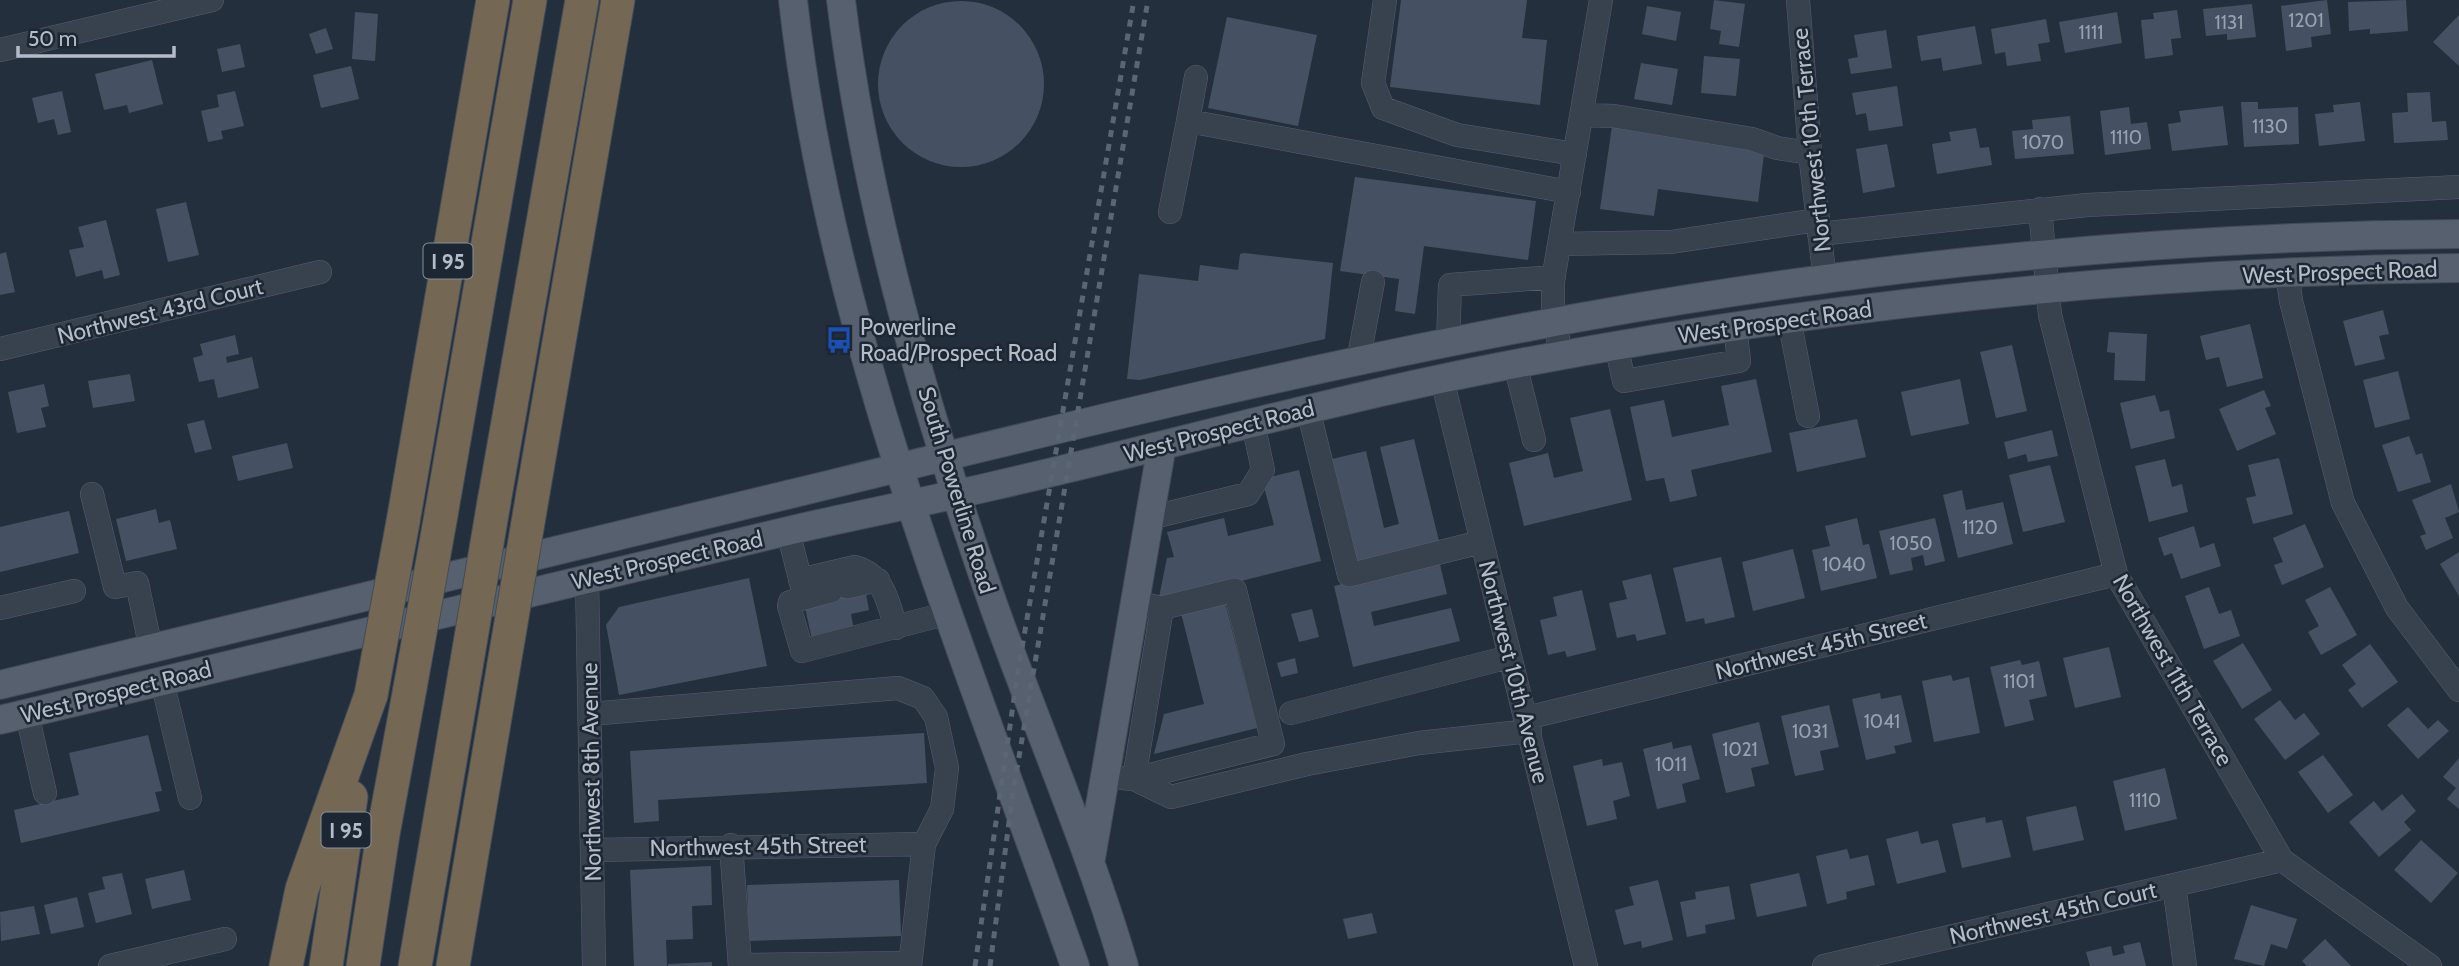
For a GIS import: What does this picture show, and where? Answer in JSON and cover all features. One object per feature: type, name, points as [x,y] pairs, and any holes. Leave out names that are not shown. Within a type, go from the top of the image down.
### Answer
[{"type":"highway","name":"I 95","points":[[326,966],[346,827],[403,522],[493,0]]},
{"type":"highway","points":[[363,966],[383,834],[530,0]]},
{"type":"highway","points":[[415,966],[582,0]]},
{"type":"highway","points":[[453,966],[618,0]]},
{"type":"highway","points":[[286,966],[302,889],[371,695]]},
{"type":"main road","name":"South Powerline Road","points":[[793,0],[806,94],[822,177],[863,346],[899,468],[948,613],[1075,966]]},
{"type":"main road","name":"South Powerline Road","points":[[841,0],[876,198],[945,456],[994,605],[1090,860],[1124,966]]},
{"type":"main road","name":"West Prospect Road","points":[[0,685],[945,456],[1358,362],[1554,322],[1825,280],[2044,256],[2268,240],[2459,234]]},
{"type":"main road","name":"West Prospect Road","points":[[13,717],[587,578],[957,494],[1308,409],[1561,355],[1789,319],[2046,288],[2287,272],[2459,268]]},
{"type":"main road","points":[[1090,860],[1105,775],[1148,605],[1149,518],[1162,445]]},
{"type":"street","points":[[0,50],[212,0]]},
{"type":"street","points":[[1385,0],[1373,83],[1384,108],[1457,135],[1575,153]]},
{"type":"street","points":[[1561,355],[1554,322],[1554,278],[1601,0]]},
{"type":"street","name":"Northwest 10th Terrace","points":[[1798,0],[1810,153],[1825,280]]},
{"type":"street","points":[[1170,212],[1196,77]]},
{"type":"street","points":[[1582,115],[1614,116],[1752,139],[1777,148],[1810,153]]},
{"type":"street","points":[[1188,121],[1569,192]]},
{"type":"street","points":[[1559,244],[1671,242],[2040,209],[2459,187]]},
{"type":"street","name":"Northwest 11th Terrace","points":[[2040,209],[2046,288],[2053,327],[2116,574],[2282,860],[2430,966]]},
{"type":"street","name":"Northwest 43rd Court","points":[[0,349],[320,272]]},
{"type":"street","points":[[2287,272],[2291,301],[2343,503],[2397,608],[2459,690]]},
{"type":"street","points":[[1448,343],[1450,285],[1554,278]]},
{"type":"street","points":[[1358,362],[1373,282]]},
{"type":"street","points":[[1789,319],[1808,416]]},
{"type":"street","points":[[1515,364],[1534,440]]},
{"type":"street","name":"Northwest 10th Avenue","points":[[1442,379],[1586,966]]},
{"type":"street","points":[[1308,409],[1349,575],[1481,542]]},
{"type":"street","points":[[1149,518],[1248,494],[1263,470],[1252,423]]},
{"type":"street","points":[[92,494],[115,587],[137,583],[151,649]]},
{"type":"street","points":[[788,531],[802,589]]},
{"type":"street","points":[[896,628],[878,580],[855,567],[802,589],[789,606],[802,651],[896,628],[948,613]]},
{"type":"street","name":"Northwest 45th Street","points":[[1134,779],[1171,797],[1307,764],[1528,725],[2116,574]]},
{"type":"street","name":"Northwest 8th Avenue","points":[[587,578],[594,966]]},
{"type":"street","points":[[802,589],[839,589],[878,580]]},
{"type":"street","points":[[1105,775],[1134,779],[1273,744],[1235,590],[1148,605],[1134,779]]},
{"type":"street","points":[[0,608],[74,591]]},
{"type":"street","points":[[1291,713],[1509,657]]},
{"type":"street","points":[[162,681],[190,798]]},
{"type":"street","points":[[590,715],[898,688],[923,698],[936,717],[947,768],[942,809],[924,844],[910,965],[740,966],[731,845]]},
{"type":"street","points":[[13,717],[45,793]]},
{"type":"street","name":"Northwest 45th Street","points":[[592,850],[731,845],[924,844]]},
{"type":"street","name":"Northwest 45th Court","points":[[1824,966],[1876,960],[2282,860]]},
{"type":"street","points":[[2174,885],[2185,966]]},
{"type":"street","points":[[110,966],[225,939]]},
{"type":"building","points":[[1401,0],[1527,0],[1522,38],[1547,40],[1540,105],[1390,87]]},
{"type":"building","points":[[1714,0],[1745,4],[1739,47],[1719,44],[1721,31],[1710,29]]},
{"type":"building","points":[[2327,0],[2331,34],[2311,37],[2312,47],[2286,51],[2281,6]]},
{"type":"building","points":[[2406,0],[2408,31],[2370,34],[2370,29],[2349,31],[2348,2]]},
{"type":"building","points":[[961,1],[993,7],[1020,25],[1038,52],[1044,84],[1038,116],[1020,143],[993,161],[961,167],[929,161],[902,143],[884,116],[878,84],[884,52],[902,25],[929,7]]},
{"type":"building","points":[[2252,4],[2256,37],[2227,40],[2227,34],[2206,36],[2203,9]]},
{"type":"building","points":[[1647,6],[1681,12],[1676,41],[1642,34]]},
{"type":"building","points":[[2177,10],[2181,38],[2171,39],[2173,55],[2145,59],[2141,20],[2154,19],[2153,13]]},
{"type":"building","points":[[355,12],[378,14],[375,61],[352,59]]},
{"type":"building","points":[[2117,12],[2122,43],[2065,53],[2059,22]]},
{"type":"building","points":[[2459,15],[2459,66],[2433,42]]},
{"type":"building","points":[[1227,17],[1317,35],[1298,126],[1208,108]]},
{"type":"building","points":[[2046,19],[2050,42],[2038,44],[2041,61],[2007,66],[2005,52],[1995,54],[1991,29]]},
{"type":"building","points":[[1975,26],[1982,64],[1943,71],[1941,58],[1921,61],[1917,36]]},
{"type":"building","points":[[326,28],[333,49],[316,54],[309,34]]},
{"type":"building","points":[[1886,30],[1892,68],[1851,74],[1848,59],[1858,57],[1854,35]]},
{"type":"building","points":[[240,44],[245,67],[222,72],[217,49]]},
{"type":"building","points":[[1704,56],[1740,59],[1736,96],[1701,93]]},
{"type":"building","points":[[152,60],[163,104],[129,113],[127,105],[104,110],[95,74]]},
{"type":"building","points":[[1641,63],[1678,69],[1672,105],[1634,99]]},
{"type":"building","points":[[351,66],[359,99],[321,108],[313,75]]},
{"type":"building","points":[[1897,86],[1903,126],[1869,131],[1866,113],[1856,115],[1852,93]]},
{"type":"building","points":[[62,91],[71,132],[58,135],[54,119],[38,123],[32,98]]},
{"type":"building","points":[[235,91],[244,126],[221,131],[223,139],[208,142],[201,111],[219,107],[217,95]]},
{"type":"building","points":[[2430,92],[2432,122],[2446,121],[2448,140],[2394,143],[2392,113],[2408,112],[2407,93]]},
{"type":"building","points":[[2241,102],[2258,102],[2258,109],[2298,107],[2299,144],[2244,147]]},
{"type":"building","points":[[2360,102],[2365,141],[2319,146],[2315,114],[2334,112],[2333,105]]},
{"type":"building","points":[[2223,106],[2228,145],[2172,151],[2168,124],[2181,122],[2179,111]]},
{"type":"building","points":[[2129,107],[2131,124],[2147,122],[2151,149],[2105,155],[2100,111]]},
{"type":"building","points":[[2070,116],[2074,154],[2015,159],[2012,131],[2033,129],[2032,120]]},
{"type":"building","points":[[1612,126],[1765,146],[1758,202],[1658,189],[1654,216],[1600,209]]},
{"type":"building","points":[[1976,128],[1980,148],[1989,147],[1992,165],[1937,174],[1932,144],[1951,141],[1949,132]]},
{"type":"building","points":[[1887,144],[1895,187],[1863,193],[1856,149]]},
{"type":"building","points":[[1355,177],[1536,201],[1528,260],[1424,246],[1415,314],[1395,311],[1399,279],[1340,271]]},
{"type":"building","points":[[186,202],[199,255],[168,262],[156,209]]},
{"type":"building","points":[[106,220],[120,275],[104,279],[102,270],[76,277],[69,250],[84,247],[78,227]]},
{"type":"building","points":[[6,252],[15,292],[0,295],[0,254]]},
{"type":"building","points":[[1240,254],[1333,263],[1325,339],[1140,380],[1127,379],[1139,274],[1198,281],[1200,265],[1238,270]]},
{"type":"building","points":[[2383,310],[2389,334],[2379,336],[2385,359],[2355,366],[2343,321]]},
{"type":"building","points":[[2250,324],[2263,378],[2227,387],[2219,357],[2206,360],[2200,336]]},
{"type":"building","points":[[2109,332],[2147,334],[2145,381],[2114,380],[2115,353],[2107,352]]},
{"type":"building","points":[[235,335],[239,354],[226,357],[227,363],[252,357],[259,388],[218,398],[214,379],[199,382],[193,358],[203,355],[200,344]]},
{"type":"building","points":[[2012,345],[2027,411],[1996,418],[1980,352]]},
{"type":"building","points":[[2398,371],[2410,419],[2375,428],[2363,380]]},
{"type":"building","points":[[130,374],[135,401],[93,408],[88,381]]},
{"type":"building","points":[[1756,379],[1772,452],[1691,470],[1697,496],[1670,502],[1664,478],[1646,481],[1630,407],[1664,400],[1672,437],[1729,425],[1721,386]]},
{"type":"building","points":[[1960,379],[1969,424],[1911,436],[1901,392]]},
{"type":"building","points":[[44,384],[49,406],[41,408],[46,427],[17,433],[8,392]]},
{"type":"building","points":[[2264,390],[2271,406],[2265,408],[2276,434],[2237,451],[2219,409]]},
{"type":"building","points":[[2155,395],[2160,412],[2169,410],[2175,438],[2131,449],[2120,403]]},
{"type":"building","points":[[1610,409],[1632,500],[1524,526],[1509,463],[1548,453],[1554,478],[1583,471],[1570,418]]},
{"type":"building","points":[[1857,419],[1866,457],[1797,472],[1789,433]]},
{"type":"building","points":[[204,420],[212,449],[195,453],[187,424]]},
{"type":"building","points":[[2052,430],[2058,456],[2028,462],[2026,454],[2008,459],[2004,442]]},
{"type":"building","points":[[2409,436],[2416,455],[2422,453],[2431,482],[2398,492],[2382,445]]},
{"type":"building","points":[[1414,439],[1440,545],[1358,565],[1332,459],[1366,451],[1384,528],[1399,524],[1380,447]]},
{"type":"building","points":[[287,443],[293,468],[238,481],[232,456]]},
{"type":"building","points":[[2279,458],[2293,514],[2253,524],[2246,498],[2256,496],[2248,465]]},
{"type":"building","points":[[2165,459],[2172,487],[2182,484],[2188,512],[2149,522],[2135,466]]},
{"type":"building","points":[[2050,465],[2065,522],[2023,532],[2009,475]]},
{"type":"building","points":[[1299,470],[1321,561],[1158,602],[1167,558],[1174,557],[1167,532],[1224,518],[1228,536],[1274,525],[1262,479]]},
{"type":"building","points":[[2451,484],[2459,512],[2445,518],[2453,538],[2426,550],[2420,536],[2426,534],[2412,500]]},
{"type":"building","points":[[1962,490],[1966,510],[2003,502],[2013,544],[1958,558],[1943,495]]},
{"type":"building","points":[[156,509],[159,523],[170,520],[177,549],[126,561],[116,519]]},
{"type":"building","points":[[69,511],[79,553],[0,572],[0,527]]},
{"type":"building","points":[[1857,518],[1863,545],[1869,544],[1877,578],[1821,591],[1812,550],[1830,546],[1825,526]]},
{"type":"building","points":[[1935,518],[1945,561],[1925,566],[1923,555],[1911,558],[1913,570],[1890,575],[1879,531]]},
{"type":"building","points":[[2305,524],[2324,567],[2282,585],[2274,565],[2283,562],[2273,538]]},
{"type":"building","points":[[2194,526],[2200,548],[2214,543],[2221,566],[2181,579],[2172,553],[2164,556],[2158,538]]},
{"type":"building","points":[[1793,549],[1805,598],[1753,611],[1742,562]]},
{"type":"building","points":[[2459,552],[2459,596],[2440,564]]},
{"type":"building","points":[[1721,557],[1735,617],[1705,624],[1704,618],[1686,622],[1673,568]]},
{"type":"building","points":[[1439,560],[1447,594],[1371,612],[1374,626],[1451,608],[1460,641],[1353,667],[1334,586]]},
{"type":"building","points":[[1651,574],[1666,634],[1637,641],[1635,634],[1617,638],[1609,603],[1627,599],[1622,581]]},
{"type":"building","points":[[749,578],[767,666],[619,695],[606,625],[619,607]]},
{"type":"building","points":[[829,583],[866,594],[869,610],[851,614],[854,630],[812,639],[805,608]]},
{"type":"building","points":[[2209,587],[2219,614],[2231,610],[2240,636],[2204,649],[2185,596]]},
{"type":"building","points":[[2330,587],[2357,635],[2321,655],[2308,632],[2319,626],[2305,600]]},
{"type":"building","points":[[1582,590],[1596,650],[1567,657],[1565,651],[1548,655],[1540,620],[1557,616],[1553,597]]},
{"type":"building","points":[[1225,602],[1257,728],[1154,754],[1164,714],[1204,704],[1181,613]]},
{"type":"building","points":[[1312,609],[1319,637],[1299,642],[1291,614]]},
{"type":"building","points":[[2243,643],[2272,690],[2242,709],[2213,661]]},
{"type":"building","points":[[2370,644],[2398,682],[2362,708],[2348,690],[2356,684],[2342,665]]},
{"type":"building","points":[[2109,647],[2121,697],[2075,708],[2063,658]]},
{"type":"building","points":[[1295,658],[1298,673],[1281,677],[1277,663]]},
{"type":"building","points":[[2020,660],[2022,665],[2039,661],[2047,696],[2029,700],[2034,720],[2005,727],[1990,667]]},
{"type":"building","points":[[1951,675],[1953,681],[1969,677],[1980,733],[1934,742],[1922,681]]},
{"type":"building","points":[[1880,693],[1881,699],[1901,695],[1912,742],[1894,746],[1896,753],[1866,760],[1852,699]]},
{"type":"building","points":[[2280,700],[2295,720],[2304,713],[2320,734],[2285,760],[2254,719]]},
{"type":"building","points":[[1829,705],[1839,747],[1820,751],[1824,770],[1795,776],[1781,716]]},
{"type":"building","points":[[2408,707],[2428,729],[2438,720],[2449,731],[2418,759],[2387,725]]},
{"type":"building","points":[[1759,722],[1769,764],[1751,768],[1755,786],[1726,793],[1712,734]]},
{"type":"building","points":[[924,733],[927,783],[658,800],[659,821],[634,823],[630,751]]},
{"type":"building","points":[[148,735],[162,791],[155,792],[160,811],[21,843],[14,810],[79,795],[69,753]]},
{"type":"building","points":[[1672,742],[1673,749],[1691,745],[1700,779],[1682,784],[1686,802],[1657,809],[1643,749]]},
{"type":"building","points":[[2323,755],[2353,795],[2328,813],[2298,772]]},
{"type":"building","points":[[2459,758],[2459,809],[2447,799],[2456,788],[2443,777]]},
{"type":"building","points":[[1602,759],[1603,766],[1622,762],[1630,796],[1613,801],[1617,819],[1587,826],[1573,766]]},
{"type":"building","points":[[2165,768],[2177,819],[2125,831],[2113,781]]},
{"type":"building","points":[[2402,794],[2416,811],[2404,822],[2411,830],[2379,857],[2349,822],[2374,801],[2382,811]]},
{"type":"building","points":[[2076,806],[2084,840],[2033,851],[2026,817]]},
{"type":"building","points":[[1985,817],[1986,823],[2002,820],[2011,857],[1962,868],[1952,824]]},
{"type":"building","points":[[1918,831],[1921,844],[1938,840],[1946,872],[1897,884],[1886,839]]},
{"type":"building","points":[[2421,840],[2458,873],[2431,903],[2394,870]]},
{"type":"building","points":[[1847,849],[1850,859],[1868,855],[1875,885],[1846,892],[1847,899],[1827,904],[1816,856]]},
{"type":"building","points":[[711,866],[712,905],[692,906],[693,939],[666,940],[667,966],[634,966],[630,870]]},
{"type":"building","points":[[184,870],[191,900],[152,909],[145,879]]},
{"type":"building","points":[[122,873],[132,914],[96,923],[88,893],[105,889],[102,877]]},
{"type":"building","points":[[1799,873],[1807,906],[1757,917],[1750,884]]},
{"type":"building","points":[[899,880],[901,936],[749,941],[747,885]]},
{"type":"building","points":[[1658,880],[1673,940],[1642,948],[1641,941],[1624,945],[1615,910],[1634,905],[1629,887]]},
{"type":"building","points":[[1729,886],[1735,919],[1705,925],[1706,933],[1687,937],[1680,902],[1696,899],[1695,892]]},
{"type":"building","points":[[77,897],[84,927],[51,934],[44,905]]},
{"type":"building","points":[[2251,905],[2297,919],[2287,949],[2271,944],[2264,966],[2234,959]]},
{"type":"building","points":[[34,906],[40,934],[1,941],[0,912]]},
{"type":"building","points":[[1372,913],[1377,933],[1348,939],[1343,919]]},
{"type":"building","points":[[2325,939],[2351,966],[2307,966],[2302,961]]},
{"type":"building","points":[[2140,942],[2146,966],[2090,966],[2086,952],[2111,946],[2113,956],[2125,953],[2123,946]]},
{"type":"building","points":[[712,962],[712,966],[668,966],[668,964]]},
{"type":"railway","points":[[975,966],[1018,671],[1134,0]]},
{"type":"railway","points":[[990,966],[1013,792],[1148,0]]},
{"type":"place","name":"Powerline Road/Prospect Road","points":[[839,340]]}]
